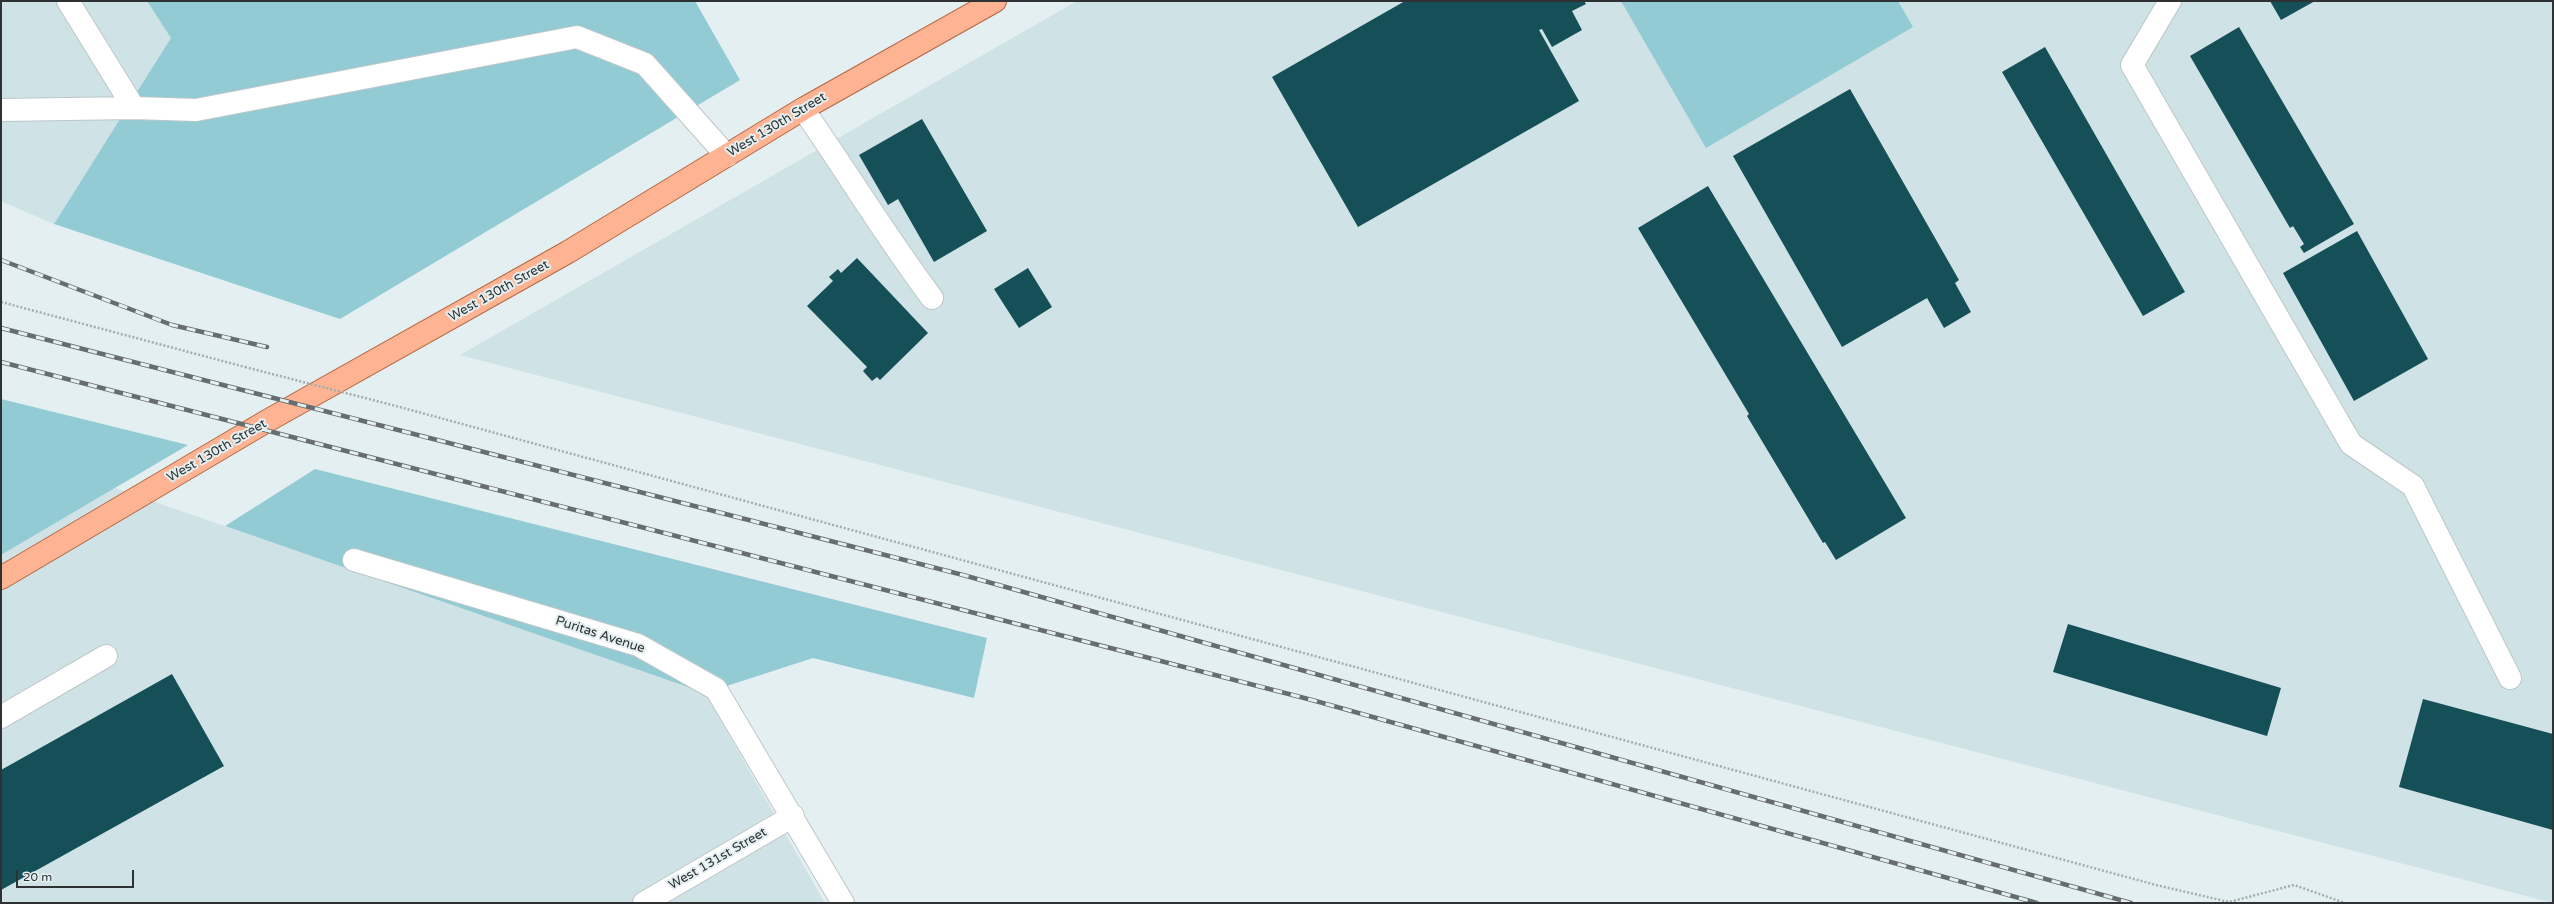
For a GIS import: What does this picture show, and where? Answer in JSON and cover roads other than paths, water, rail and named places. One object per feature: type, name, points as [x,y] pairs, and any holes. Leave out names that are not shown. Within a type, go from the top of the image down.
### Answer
[{"type":"main road","name":"West 130th Street","points":[[1,578],[267,421],[568,252],[803,109],[994,1]]},
{"type":"street","points":[[68,1],[134,108]]},
{"type":"street","points":[[2170,1],[2132,65],[2351,444],[2413,486],[2510,678]]},
{"type":"street","points":[[1,110],[134,108],[196,110],[577,37],[645,64],[727,156]]},
{"type":"street","points":[[803,109],[845,168],[894,246],[932,298]]},
{"type":"street","name":"Puritas Avenue","points":[[354,560],[638,645],[716,689],[793,816],[843,903]]},
{"type":"street","points":[[1,717],[106,656]]},
{"type":"street","name":"West 131st Street","points":[[644,903],[793,816]]},
{"type":"railway","points":[[1,260],[172,325],[267,347]]},
{"type":"railway","points":[[1,328],[963,575],[2131,903]]},
{"type":"railway","points":[[1,362],[1312,700],[2037,903]]}]
